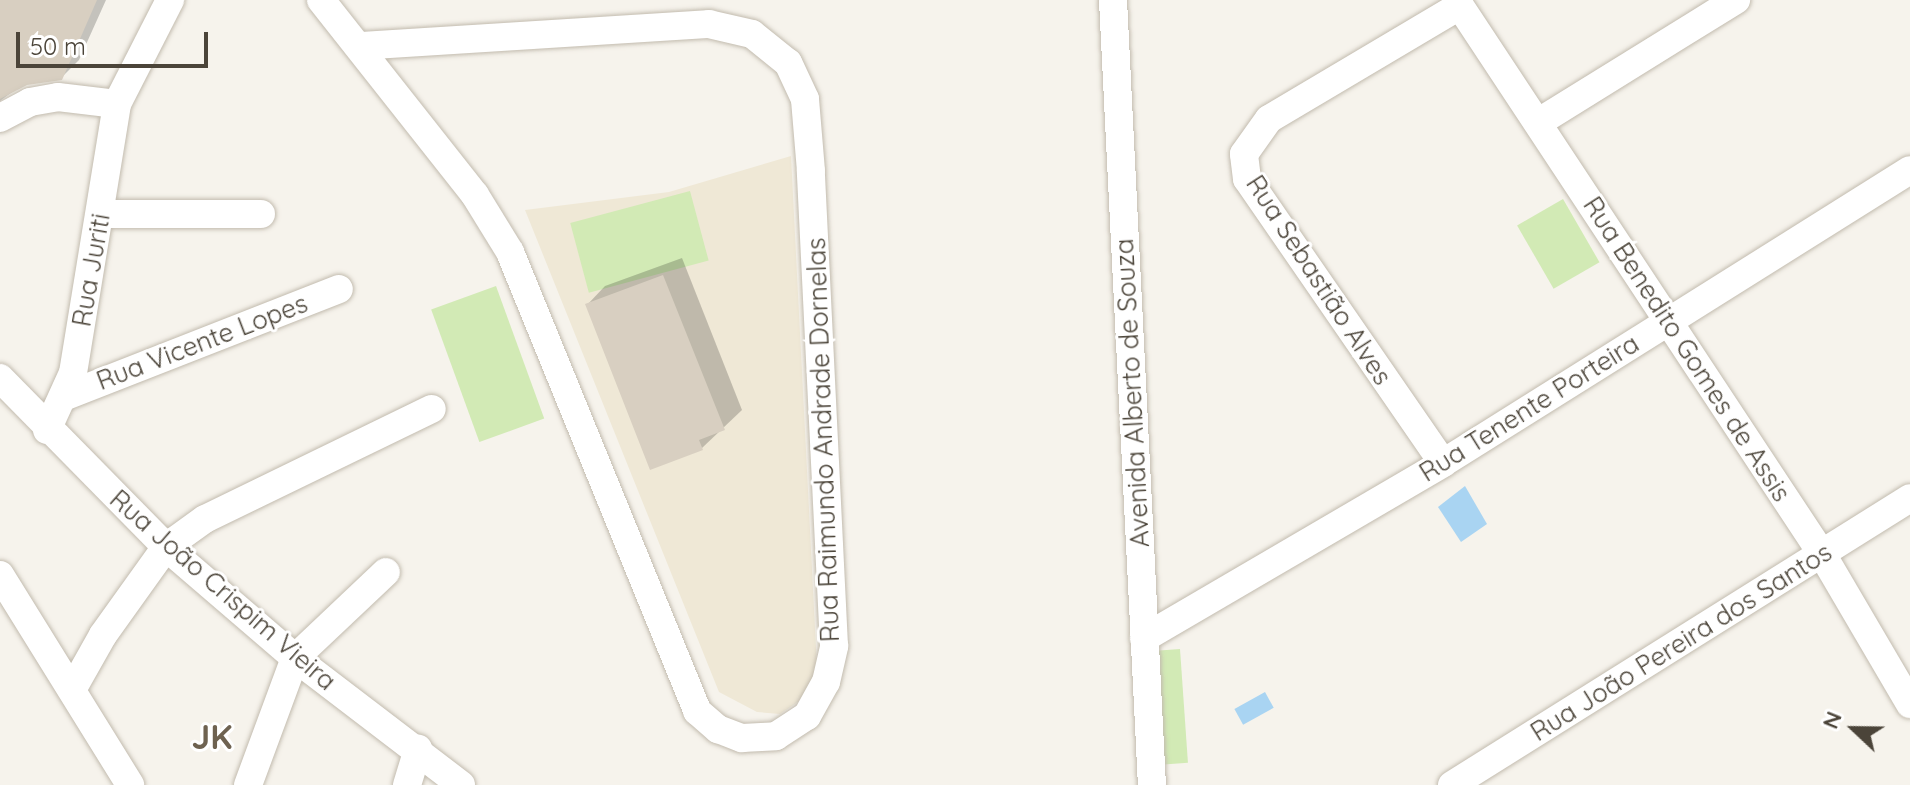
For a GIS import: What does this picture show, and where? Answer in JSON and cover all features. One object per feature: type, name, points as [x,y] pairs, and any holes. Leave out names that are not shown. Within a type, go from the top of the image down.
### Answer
[{"type":"street","name":"Rua Juriti","points":[[47,430],[66,396],[102,214],[117,104],[170,0]]},
{"type":"street","name":"Rua Raimundo Andrade Dornelas","points":[[321,0],[475,195],[510,252],[697,711],[718,729],[742,738],[776,736],[807,716],[826,682],[834,646],[811,171],[805,99],[788,63],[752,34],[709,24],[360,46]]},
{"type":"street","name":"Avenida Alberto de Souza","points":[[1113,0],[1152,785]]},
{"type":"street","points":[[1539,122],[1736,0]]},
{"type":"street","name":"Rua Benedito Gomes de Assis","points":[[1458,3],[1822,554],[1910,704]]},
{"type":"street","name":"Rua Sebastião Alves","points":[[1443,463],[1247,179],[1244,154],[1269,119],[1458,3]]},
{"type":"street","points":[[0,118],[30,102],[58,97],[117,104]]},
{"type":"street","name":"Rua Tenente Porteira","points":[[1144,638],[1443,463],[1910,170]]},
{"type":"street","points":[[102,214],[261,214]]},
{"type":"street","name":"Rua Vicente Lopes","points":[[66,396],[339,289]]},
{"type":"street","name":"Rua João Crispim Vieira","points":[[0,378],[47,430],[166,547],[295,658],[418,749],[461,785]]},
{"type":"street","points":[[72,690],[103,635],[166,547],[205,519],[432,409]]},
{"type":"street","name":"Rua João Pereira dos Santos","points":[[1452,785],[1910,498]]},
{"type":"street","points":[[248,785],[295,658],[386,572]]},
{"type":"street","points":[[0,575],[130,785]]},
{"type":"street","points":[[407,785],[418,749]]},
{"type":"shaded area","points":[[791,156],[817,668],[805,697],[780,714],[757,712],[719,692],[525,210],[669,192]]},
{"type":"green space","points":[[690,191],[709,261],[589,293],[570,223]]},
{"type":"green space","points":[[1563,199],[1600,262],[1554,289],[1517,226]]},
{"type":"green space","points":[[496,286],[544,418],[479,442],[431,310]]},
{"type":"green space","points":[[1180,649],[1188,763],[1164,764],[1156,651]]},
{"type":"water","points":[[1465,486],[1487,524],[1461,542],[1438,507]]},
{"type":"water","points":[[1265,692],[1274,708],[1243,725],[1234,709]]},
{"type":"building","points":[[0,0],[97,0],[62,80],[27,85],[0,99]]},
{"type":"building","points":[[663,275],[725,430],[699,440],[703,450],[650,470],[585,304]]},
{"type":"district","name":"JK","points":[[212,737]]}]
